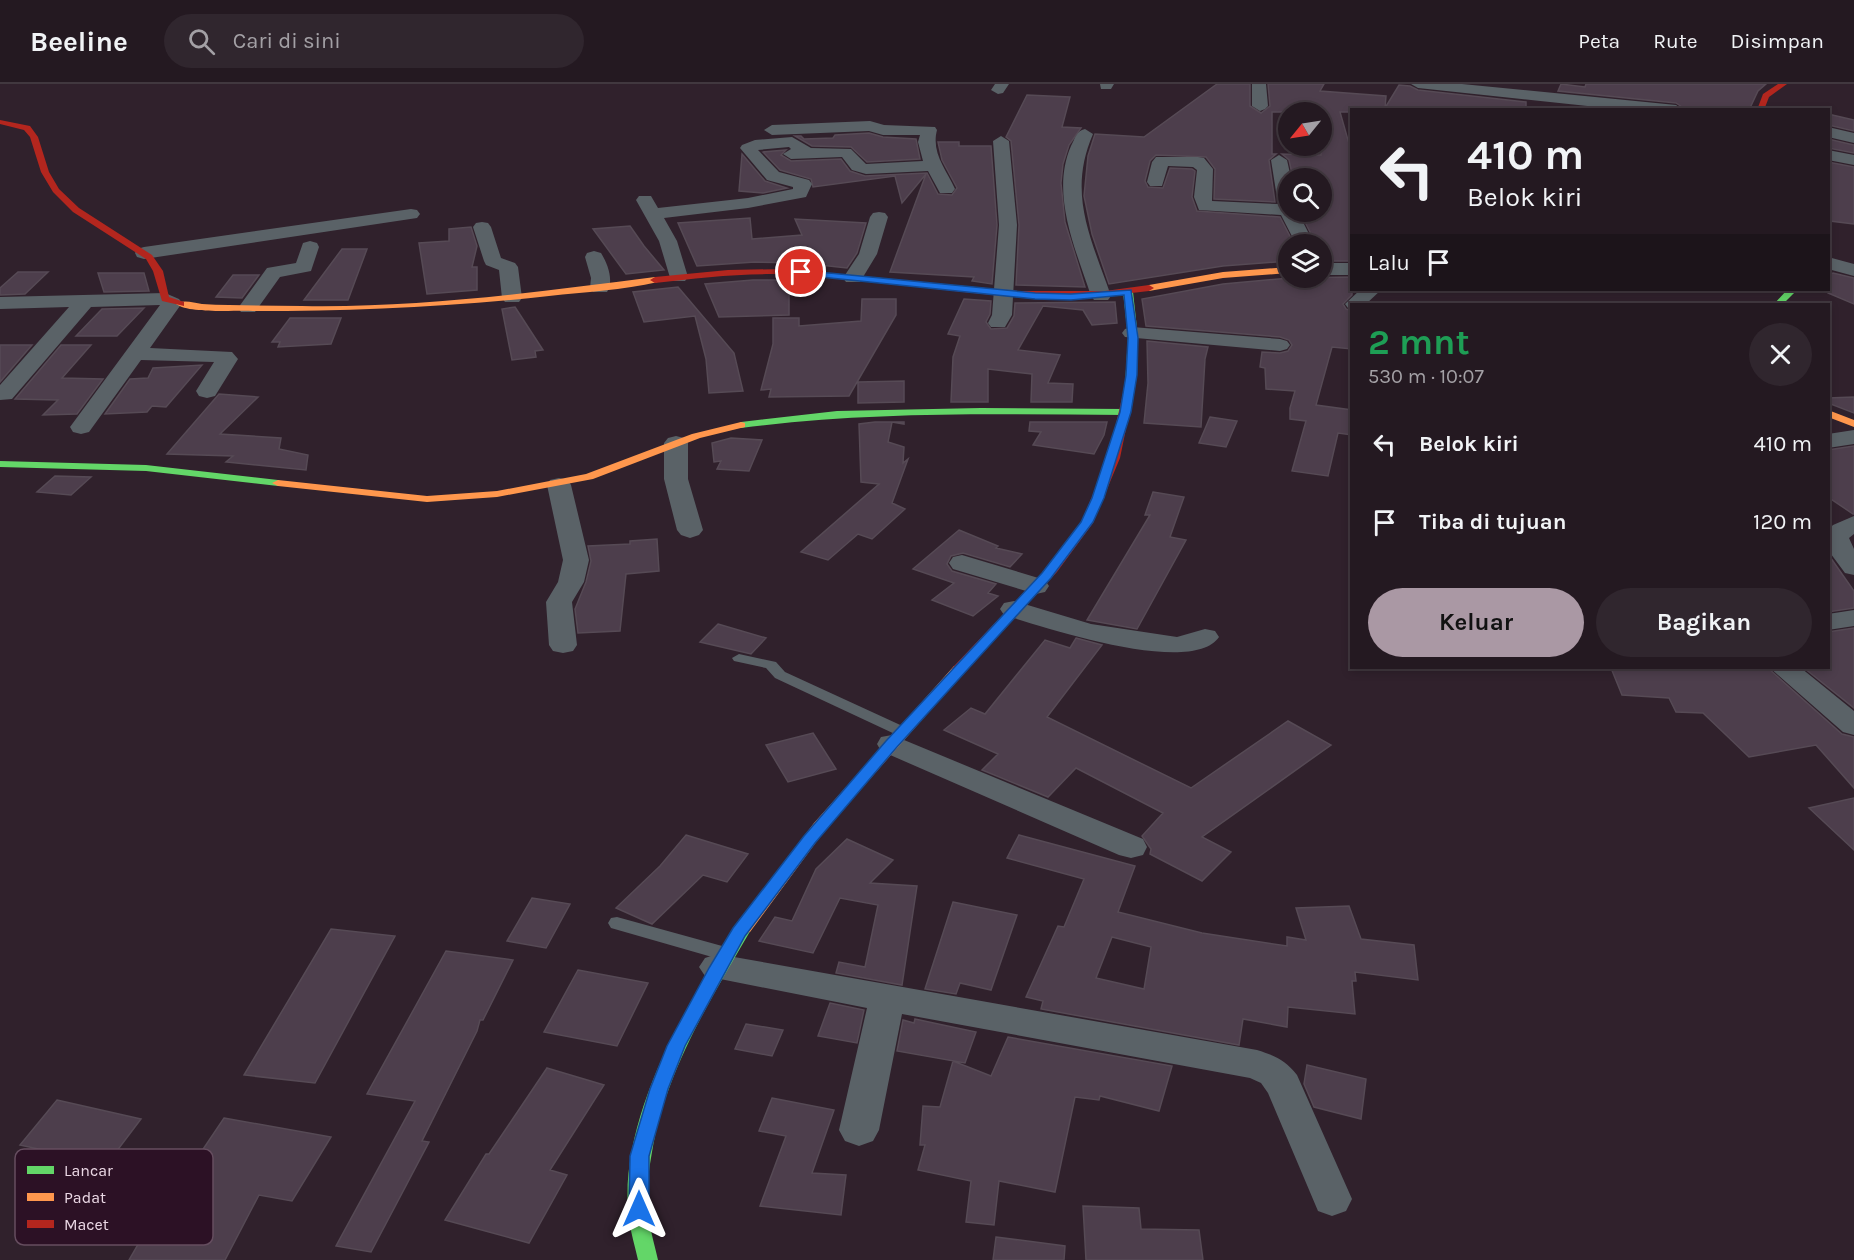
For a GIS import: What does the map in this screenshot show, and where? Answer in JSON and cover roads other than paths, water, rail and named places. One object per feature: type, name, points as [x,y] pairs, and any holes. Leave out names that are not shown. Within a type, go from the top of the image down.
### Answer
[{"type":"street","points":[[1259,84],[1260,106]]},
{"type":"street","points":[[1418,84],[1665,108]]},
{"type":"street","points":[[1761,108],[1766,96],[1783,84]]},
{"type":"street","points":[[0,122],[27,128],[34,138],[45,172],[56,190],[76,210],[144,253],[158,271],[169,301]]},
{"type":"street","points":[[763,131],[870,126],[883,130],[924,129],[930,132],[927,135],[927,147],[933,166],[940,174],[946,189]]},
{"type":"street","points":[[1830,132],[1854,138]]},
{"type":"street","points":[[1084,134],[1074,160],[1071,184],[1075,214],[1101,296]]},
{"type":"street","points":[[998,322],[1002,315],[1008,225],[1001,141]]},
{"type":"street","points":[[678,277],[668,241],[649,207],[748,203],[800,193],[803,184],[773,176],[748,148],[755,145],[792,142],[799,154],[850,148],[854,164],[865,169],[933,166]]},
{"type":"street","points":[[908,147],[927,147]]},
{"type":"street","points":[[1830,155],[1854,160]]},
{"type":"street","points":[[1279,160],[1281,168]]},
{"type":"street","points":[[1156,182],[1162,161],[1198,162],[1205,169],[1206,180],[1202,196],[1205,206],[1278,209]]},
{"type":"street","points":[[144,253],[411,214]]},
{"type":"street","points":[[853,278],[868,254],[879,217]]},
{"type":"street","points":[[482,227],[493,261],[508,267],[512,298]]},
{"type":"street","points":[[248,308],[274,272],[304,267],[310,247]]},
{"type":"street","points":[[594,257],[601,278],[600,288]]},
{"type":"street","points":[[1830,264],[1854,270]]},
{"type":"street","points":[[1332,269],[1350,269]]},
{"type":"street","points":[[0,303],[169,301],[248,308],[359,309],[512,298],[678,277],[755,271],[853,278],[1002,294],[1062,297],[1101,296],[1189,280],[1278,271]]},
{"type":"street","points":[[1356,303],[1370,291]]},
{"type":"street","points":[[1779,303],[1791,291]]},
{"type":"street","points":[[648,1260],[642,1246],[639,1209],[640,1156],[659,1089],[676,1046],[739,932],[778,880],[897,738],[1036,586],[1087,522],[1110,466],[1125,412],[1131,375],[1132,333],[1128,292]]},
{"type":"street","points":[[81,427],[169,301]]},
{"type":"street","points":[[4,394],[84,303]]},
{"type":"street","points":[[1132,333],[1280,345]]},
{"type":"street","points":[[134,354],[225,356],[227,359],[207,391]]},
{"type":"street","points":[[0,464],[146,468],[427,499],[473,497],[558,485],[610,471],[696,434],[821,414],[1125,412]]},
{"type":"street","points":[[1830,414],[1854,424]]},
{"type":"street","points":[[1830,441],[1854,437]]},
{"type":"street","points":[[676,443],[676,479],[690,530]]},
{"type":"street","points":[[558,485],[576,560],[576,569],[568,592],[559,602],[563,645]]},
{"type":"street","points":[[1841,529],[1836,537],[1837,544],[1854,567]]},
{"type":"street","points":[[962,563],[1036,586]]},
{"type":"street","points":[[1014,609],[1086,632],[1177,645],[1189,644],[1205,637]]},
{"type":"street","points":[[1830,622],[1854,618]]},
{"type":"street","points":[[1785,669],[1854,726]]},
{"type":"street","points":[[897,738],[1131,847]]},
{"type":"street","points":[[722,961],[887,999],[1257,1065],[1274,1073],[1284,1086],[1332,1199]]},
{"type":"street","points":[[859,1130],[887,999]]},
{"type":"lane","points":[[739,658],[771,665],[780,675],[842,702],[897,738]]},
{"type":"lane","points":[[617,923],[722,961]]}]
